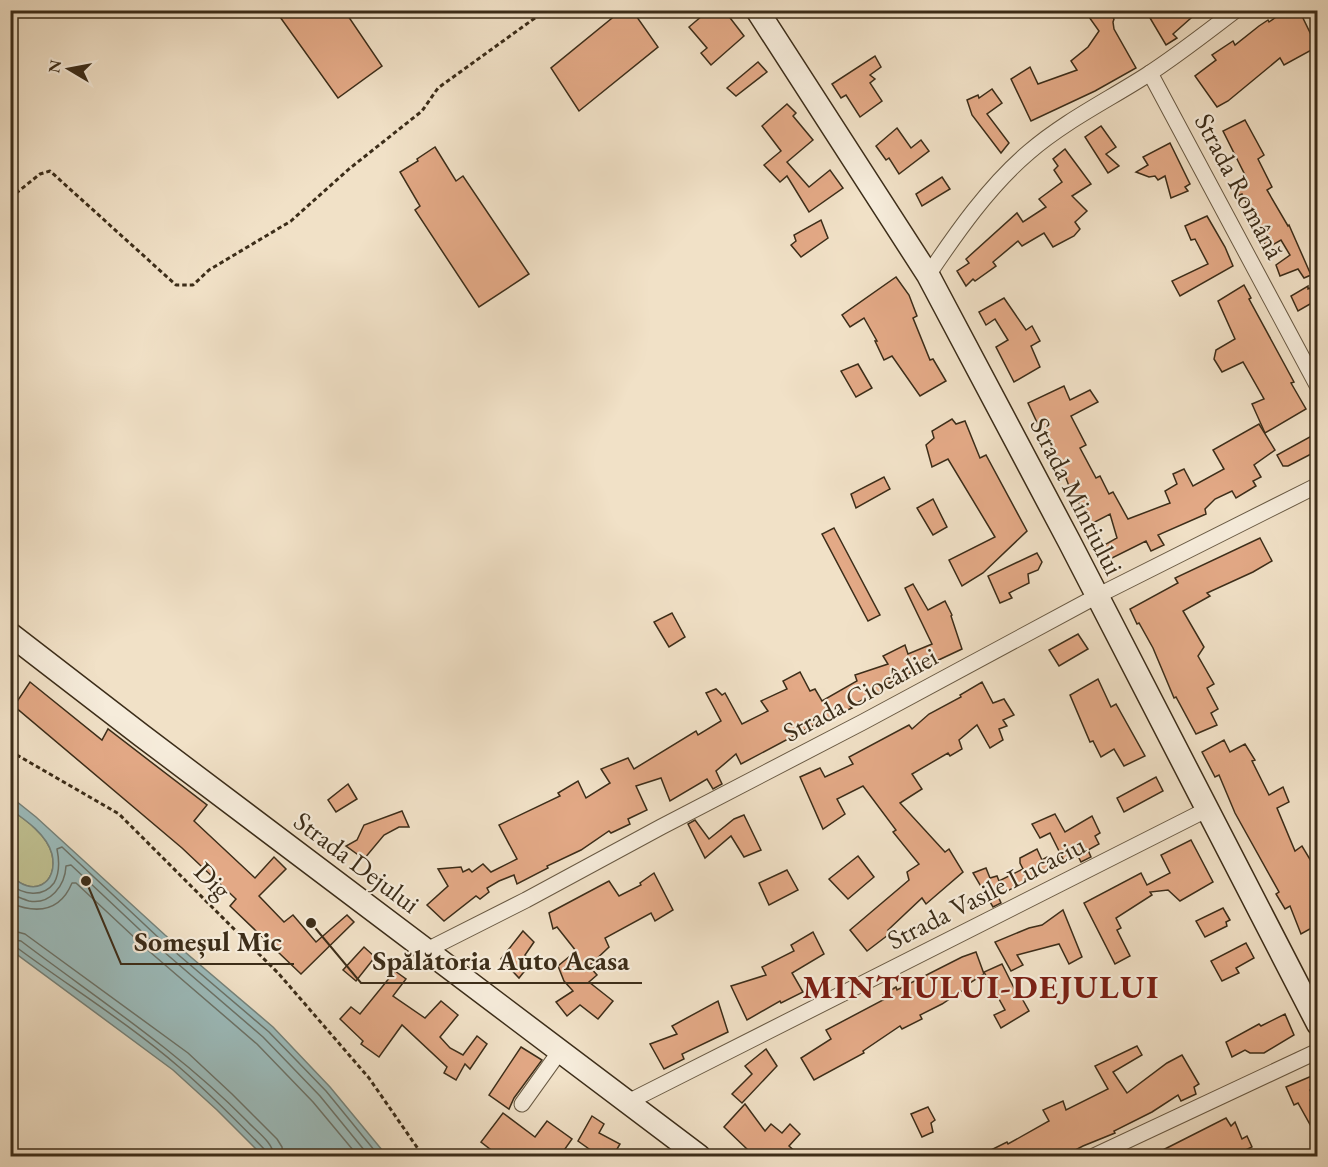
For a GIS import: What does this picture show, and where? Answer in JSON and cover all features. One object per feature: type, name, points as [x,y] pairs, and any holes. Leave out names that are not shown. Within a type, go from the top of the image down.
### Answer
[{"type":"main road","name":"Strada Mintiului","points":[[757,10],[928,275],[1317,1024]]},
{"type":"main road","name":"Strada Dejului","points":[[10,634],[699,1156]]},
{"type":"street","points":[[928,275],[953,238],[996,186],[1027,154],[1054,132],[1150,73],[1236,10]]},
{"type":"street","name":"Strada Română","points":[[1150,73],[1317,387]]},
{"type":"street","name":"Strada Ciocârliei","points":[[427,950],[526,900],[1097,597],[1317,484]]},
{"type":"street","name":"Strada Vasile Lucaciu","points":[[628,1102],[1206,810]]},
{"type":"street","points":[[522,1104],[560,1051]]},
{"type":"street","points":[[1094,1156],[1317,1051]]},
{"type":"path","points":[[10,198],[40,174],[50,171],[176,285],[193,285],[209,270],[291,221],[349,169],[422,111],[438,88],[546,10]]},
{"type":"path","name":"Dig","points":[[10,751],[119,814],[279,974],[369,1078],[423,1156]]},
{"type":"green space","points":[[11,810],[35,829],[46,841],[52,854],[51,874],[42,885],[27,886],[11,875]]},
{"type":"water","points":[[11,797],[165,935],[273,1027],[330,1087],[387,1156],[263,1156],[173,1070],[11,950],[11,875],[27,886],[35,887],[47,880],[53,865],[52,854],[41,834],[11,810]]},
{"type":"building","points":[[275,10],[344,10],[382,66],[338,98]]},
{"type":"building","points":[[622,10],[632,10],[658,47],[579,111],[551,68]]},
{"type":"building","points":[[709,10],[724,10],[744,36],[711,65],[701,53],[707,48],[689,27]]},
{"type":"building","points":[[1101,10],[1108,10],[1114,19],[1114,29],[1136,68],[1095,91],[1031,121],[1011,79],[1030,67],[1038,84],[1077,70],[1071,61],[1088,47],[1099,31],[1089,17]]},
{"type":"building","points":[[1163,10],[1200,10],[1173,34],[1177,38],[1166,45],[1150,18]]},
{"type":"building","points":[[1286,10],[1299,10],[1317,47],[1284,65],[1280,58],[1228,101],[1217,107],[1195,76],[1216,60],[1212,55],[1233,41],[1235,45],[1259,26]]},
{"type":"building","points":[[875,56],[881,67],[870,75],[875,79],[870,83],[882,101],[860,117],[846,95],[841,98],[832,84]]},
{"type":"building","points":[[758,62],[767,72],[736,96],[727,88]]},
{"type":"building","points":[[992,89],[1002,103],[987,114],[1009,143],[1001,153],[972,115],[967,100],[978,95],[979,98]]},
{"type":"building","points":[[787,104],[796,113],[793,116],[813,140],[787,162],[809,187],[830,170],[843,188],[809,212],[787,176],[780,182],[764,165],[781,151],[762,126]]},
{"type":"building","points":[[1245,120],[1264,155],[1258,159],[1272,187],[1267,190],[1289,225],[1311,275],[1304,278],[1298,269],[1280,276],[1276,265],[1290,255],[1281,240],[1267,248],[1242,194],[1237,196],[1231,186],[1246,177],[1223,131]]},
{"type":"building","points":[[1101,126],[1116,147],[1106,154],[1119,166],[1108,173],[1085,137]]},
{"type":"building","points":[[897,128],[911,148],[921,140],[929,151],[899,174],[889,158],[886,160],[876,146]]},
{"type":"building","points":[[1170,143],[1190,184],[1185,187],[1188,191],[1171,198],[1165,176],[1158,180],[1155,176],[1149,177],[1136,172],[1148,165],[1143,157]]},
{"type":"building","points":[[435,147],[456,181],[463,176],[529,274],[479,307],[415,210],[420,206],[400,172]]},
{"type":"building","points":[[1065,149],[1091,184],[1072,196],[1087,211],[1075,222],[1080,229],[1074,236],[1053,247],[1044,233],[1022,246],[1018,241],[993,262],[996,266],[975,281],[973,279],[966,286],[957,271],[969,263],[966,259],[1017,213],[1023,222],[1046,207],[1039,199],[1062,182],[1054,170],[1058,166],[1053,159]]},
{"type":"building","points":[[942,177],[950,189],[922,206],[916,194]]},
{"type":"building","points":[[1207,216],[1233,266],[1180,296],[1172,281],[1208,264],[1195,239],[1191,240],[1185,226]]},
{"type":"building","points":[[821,220],[828,238],[801,257],[791,245],[796,241],[794,235]]},
{"type":"building","points":[[896,277],[909,295],[917,316],[913,318],[930,360],[933,359],[946,381],[920,396],[892,356],[884,360],[875,341],[877,341],[864,318],[850,327],[842,315]]},
{"type":"building","points":[[1244,285],[1306,409],[1265,433],[1252,404],[1264,399],[1243,362],[1222,372],[1214,359],[1216,350],[1235,339],[1218,301]]},
{"type":"building","points":[[1308,286],[1308,289],[1313,287],[1317,300],[1298,311],[1291,296]]},
{"type":"building","points":[[1004,298],[1026,330],[1032,326],[1040,341],[1031,346],[1040,367],[1014,382],[996,347],[1008,340],[995,319],[986,325],[979,312]]},
{"type":"building","points":[[858,364],[872,388],[856,397],[841,371]]},
{"type":"building","points":[[1064,386],[1070,400],[1090,390],[1098,402],[1071,416],[1086,445],[1080,448],[1096,478],[1100,476],[1109,494],[1113,492],[1128,519],[1170,503],[1165,491],[1177,484],[1173,474],[1184,469],[1193,486],[1224,469],[1213,450],[1259,424],[1275,450],[1254,465],[1261,477],[1253,481],[1256,486],[1236,498],[1232,491],[1215,499],[1205,509],[1206,514],[1158,535],[1164,545],[1151,551],[1146,541],[1106,561],[1099,548],[1117,538],[1110,514],[1091,524],[1076,498],[1074,499],[1059,460],[1041,431],[1028,403]]},
{"type":"building","points":[[952,419],[956,424],[965,421],[980,458],[986,455],[1027,531],[983,573],[962,586],[949,560],[995,537],[948,459],[932,467],[926,445],[934,438],[932,431]]},
{"type":"building","points":[[1317,433],[1317,451],[1288,466],[1283,466],[1277,455]]},
{"type":"building","points":[[884,477],[890,489],[856,508],[851,494]]},
{"type":"building","points":[[933,499],[947,527],[933,535],[917,508]]},
{"type":"building","points":[[834,528],[880,615],[868,621],[822,534]]},
{"type":"building","points":[[1260,538],[1272,561],[1207,593],[1210,596],[1183,611],[1204,647],[1198,656],[1214,684],[1207,688],[1218,709],[1211,713],[1217,725],[1196,734],[1176,697],[1174,698],[1153,648],[1130,609],[1178,583],[1175,578]]},
{"type":"building","points":[[1037,553],[1042,562],[1038,570],[1028,574],[1029,583],[1009,593],[1012,598],[1000,603],[988,576]]},
{"type":"building","points":[[913,584],[928,610],[945,601],[952,615],[962,649],[881,687],[882,691],[850,706],[852,708],[818,723],[741,764],[736,754],[716,771],[722,784],[713,789],[707,779],[670,801],[661,778],[636,786],[647,810],[628,819],[630,824],[611,833],[609,831],[581,850],[547,866],[548,868],[517,884],[514,875],[499,881],[487,888],[489,892],[480,899],[476,896],[444,921],[427,905],[448,886],[438,869],[461,867],[463,872],[469,869],[472,872],[483,864],[491,872],[517,859],[499,825],[560,796],[558,793],[578,781],[586,798],[610,783],[601,769],[628,758],[634,769],[696,731],[698,735],[721,721],[706,693],[716,689],[722,695],[725,693],[742,724],[768,711],[761,701],[787,689],[783,681],[800,672],[810,691],[815,689],[822,701],[857,681],[855,675],[888,664],[883,656],[905,645],[908,654],[932,644],[905,588]]},
{"type":"building","points":[[672,613],[685,637],[669,647],[654,622]]},
{"type":"building","points":[[1078,634],[1088,649],[1059,666],[1049,650]]},
{"type":"building","points":[[1098,679],[1111,707],[1116,704],[1145,756],[1124,766],[1114,749],[1101,757],[1093,741],[1090,742],[1070,695]]},
{"type":"building","points":[[30,682],[102,740],[108,729],[207,805],[194,821],[255,878],[274,857],[286,869],[259,896],[284,922],[293,915],[316,942],[347,915],[354,922],[301,974],[230,906],[236,899],[182,848],[14,706]]},
{"type":"building","points":[[982,682],[993,703],[1004,699],[1014,715],[1003,720],[1007,726],[999,729],[1003,740],[990,748],[977,725],[959,740],[962,749],[950,756],[948,753],[912,774],[922,789],[900,803],[945,852],[949,849],[963,872],[926,904],[922,898],[888,930],[892,932],[867,951],[850,930],[909,880],[907,872],[919,864],[893,832],[896,830],[863,786],[837,799],[845,814],[823,829],[800,777],[820,768],[825,777],[853,764],[849,757],[909,725],[912,729],[929,714],[961,697],[960,695]]},
{"type":"building","points":[[1224,740],[1230,752],[1245,744],[1255,760],[1252,761],[1269,795],[1283,787],[1289,802],[1277,808],[1295,851],[1302,846],[1317,871],[1317,925],[1301,934],[1290,906],[1285,909],[1276,894],[1279,892],[1235,813],[1219,775],[1215,777],[1202,752]]},
{"type":"building","points":[[1156,777],[1163,791],[1124,812],[1117,798]]},
{"type":"building","points":[[348,784],[357,799],[336,812],[328,800]]},
{"type":"building","points":[[402,811],[409,827],[399,827],[384,835],[364,859],[346,846],[357,840],[364,825]]},
{"type":"building","points":[[1055,814],[1065,832],[1092,816],[1100,833],[1095,836],[1099,844],[1088,850],[1091,857],[1081,862],[1078,856],[1065,863],[1050,833],[1040,838],[1032,824]]},
{"type":"building","points":[[744,815],[761,850],[744,857],[731,836],[705,858],[688,824],[695,820],[709,839],[734,819]]},
{"type":"building","points":[[1191,840],[1213,882],[1180,901],[1168,890],[1150,892],[1152,895],[1116,918],[1121,928],[1117,930],[1130,956],[1115,964],[1084,903],[1141,873],[1147,885],[1170,873],[1161,855]]},
{"type":"building","points":[[1037,849],[1042,860],[1047,857],[1052,867],[998,896],[1001,903],[993,907],[973,873],[986,868],[990,878],[997,876],[999,881],[1023,869],[1020,858]]},
{"type":"building","points":[[858,856],[874,877],[848,899],[829,879]]},
{"type":"building","points":[[787,870],[798,890],[769,905],[759,883]]},
{"type":"building","points":[[654,873],[673,910],[655,921],[651,913],[605,938],[609,947],[589,966],[597,975],[589,982],[613,1001],[598,1019],[580,1005],[567,1016],[556,1002],[573,991],[564,981],[558,966],[576,951],[557,927],[553,929],[549,913],[609,881],[619,896],[641,885],[640,883]]},
{"type":"building","points":[[1223,908],[1230,920],[1226,922],[1227,926],[1205,937],[1196,921]]},
{"type":"building","points":[[1063,910],[1082,957],[1069,964],[1059,944],[1017,955],[1023,965],[1011,971],[995,942],[1042,925]]},
{"type":"building","points":[[523,931],[534,942],[525,955],[531,963],[519,978],[501,959]]},
{"type":"building","points":[[813,932],[824,954],[792,973],[803,992],[781,1003],[780,1001],[747,1020],[731,986],[766,975],[762,967],[794,951],[791,945]]},
{"type":"building","points":[[1246,943],[1254,958],[1236,968],[1239,973],[1222,981],[1211,961]]},
{"type":"building","points":[[364,947],[375,957],[356,981],[343,970]]},
{"type":"building","points":[[976,952],[984,974],[942,1004],[920,1015],[922,1019],[902,1029],[900,1026],[863,1051],[864,1053],[814,1080],[801,1058],[831,1039],[826,1030],[885,999],[883,995],[896,987],[897,990]]},
{"type":"building","points":[[1002,964],[1018,996],[1020,995],[1029,1011],[1001,1028],[994,1015],[1005,1010],[984,972]]},
{"type":"building","points":[[395,971],[406,979],[393,996],[425,1018],[441,1001],[458,1015],[440,1037],[450,1048],[463,1055],[477,1036],[487,1044],[470,1069],[465,1064],[456,1080],[444,1073],[447,1067],[402,1025],[379,1057],[361,1044],[363,1041],[340,1019],[351,1007],[360,1014]]},
{"type":"building","points":[[718,1001],[728,1032],[682,1054],[684,1059],[664,1069],[650,1044],[677,1034],[672,1026]]},
{"type":"building","points":[[1285,1014],[1294,1035],[1264,1053],[1250,1053],[1245,1050],[1232,1057],[1226,1042],[1259,1024],[1261,1026]]},
{"type":"building","points":[[1137,1046],[1142,1055],[1113,1072],[1127,1093],[1167,1063],[1182,1055],[1199,1084],[1194,1087],[1196,1094],[1181,1101],[1178,1095],[1152,1112],[1114,1131],[1115,1133],[1064,1156],[979,1156],[1007,1142],[1008,1144],[1049,1121],[1043,1110],[1063,1101],[1066,1110],[1108,1089],[1095,1066]]},
{"type":"building","points":[[521,1047],[542,1060],[514,1098],[509,1109],[489,1095]]},
{"type":"building","points":[[766,1049],[777,1066],[742,1103],[732,1094],[752,1074],[745,1066]]},
{"type":"building","points":[[1314,1075],[1317,1086],[1310,1090],[1317,1104],[1317,1137],[1298,1103],[1294,1105],[1286,1087]]},
{"type":"building","points":[[745,1104],[765,1131],[771,1124],[782,1133],[790,1124],[800,1134],[789,1146],[800,1156],[753,1156],[747,1151],[724,1127]]},
{"type":"building","points":[[928,1107],[935,1120],[931,1123],[933,1132],[922,1137],[911,1114]]},
{"type":"building","points":[[503,1113],[535,1137],[547,1121],[572,1139],[560,1156],[499,1156],[481,1142]]},
{"type":"building","points":[[592,1116],[604,1124],[599,1133],[620,1144],[613,1156],[599,1156],[578,1141]]},
{"type":"building","points":[[1226,1118],[1231,1126],[1235,1122],[1242,1139],[1247,1136],[1252,1147],[1233,1156],[1151,1156]]},
{"type":"place","name":"Someșul Mic","points":[[86,881]]},
{"type":"place","name":"Spălătoria Auto Acasa","points":[[311,923]]},
{"type":"district","name":"MINTIULUI-DEJULUI","points":[[981,986]]}]
